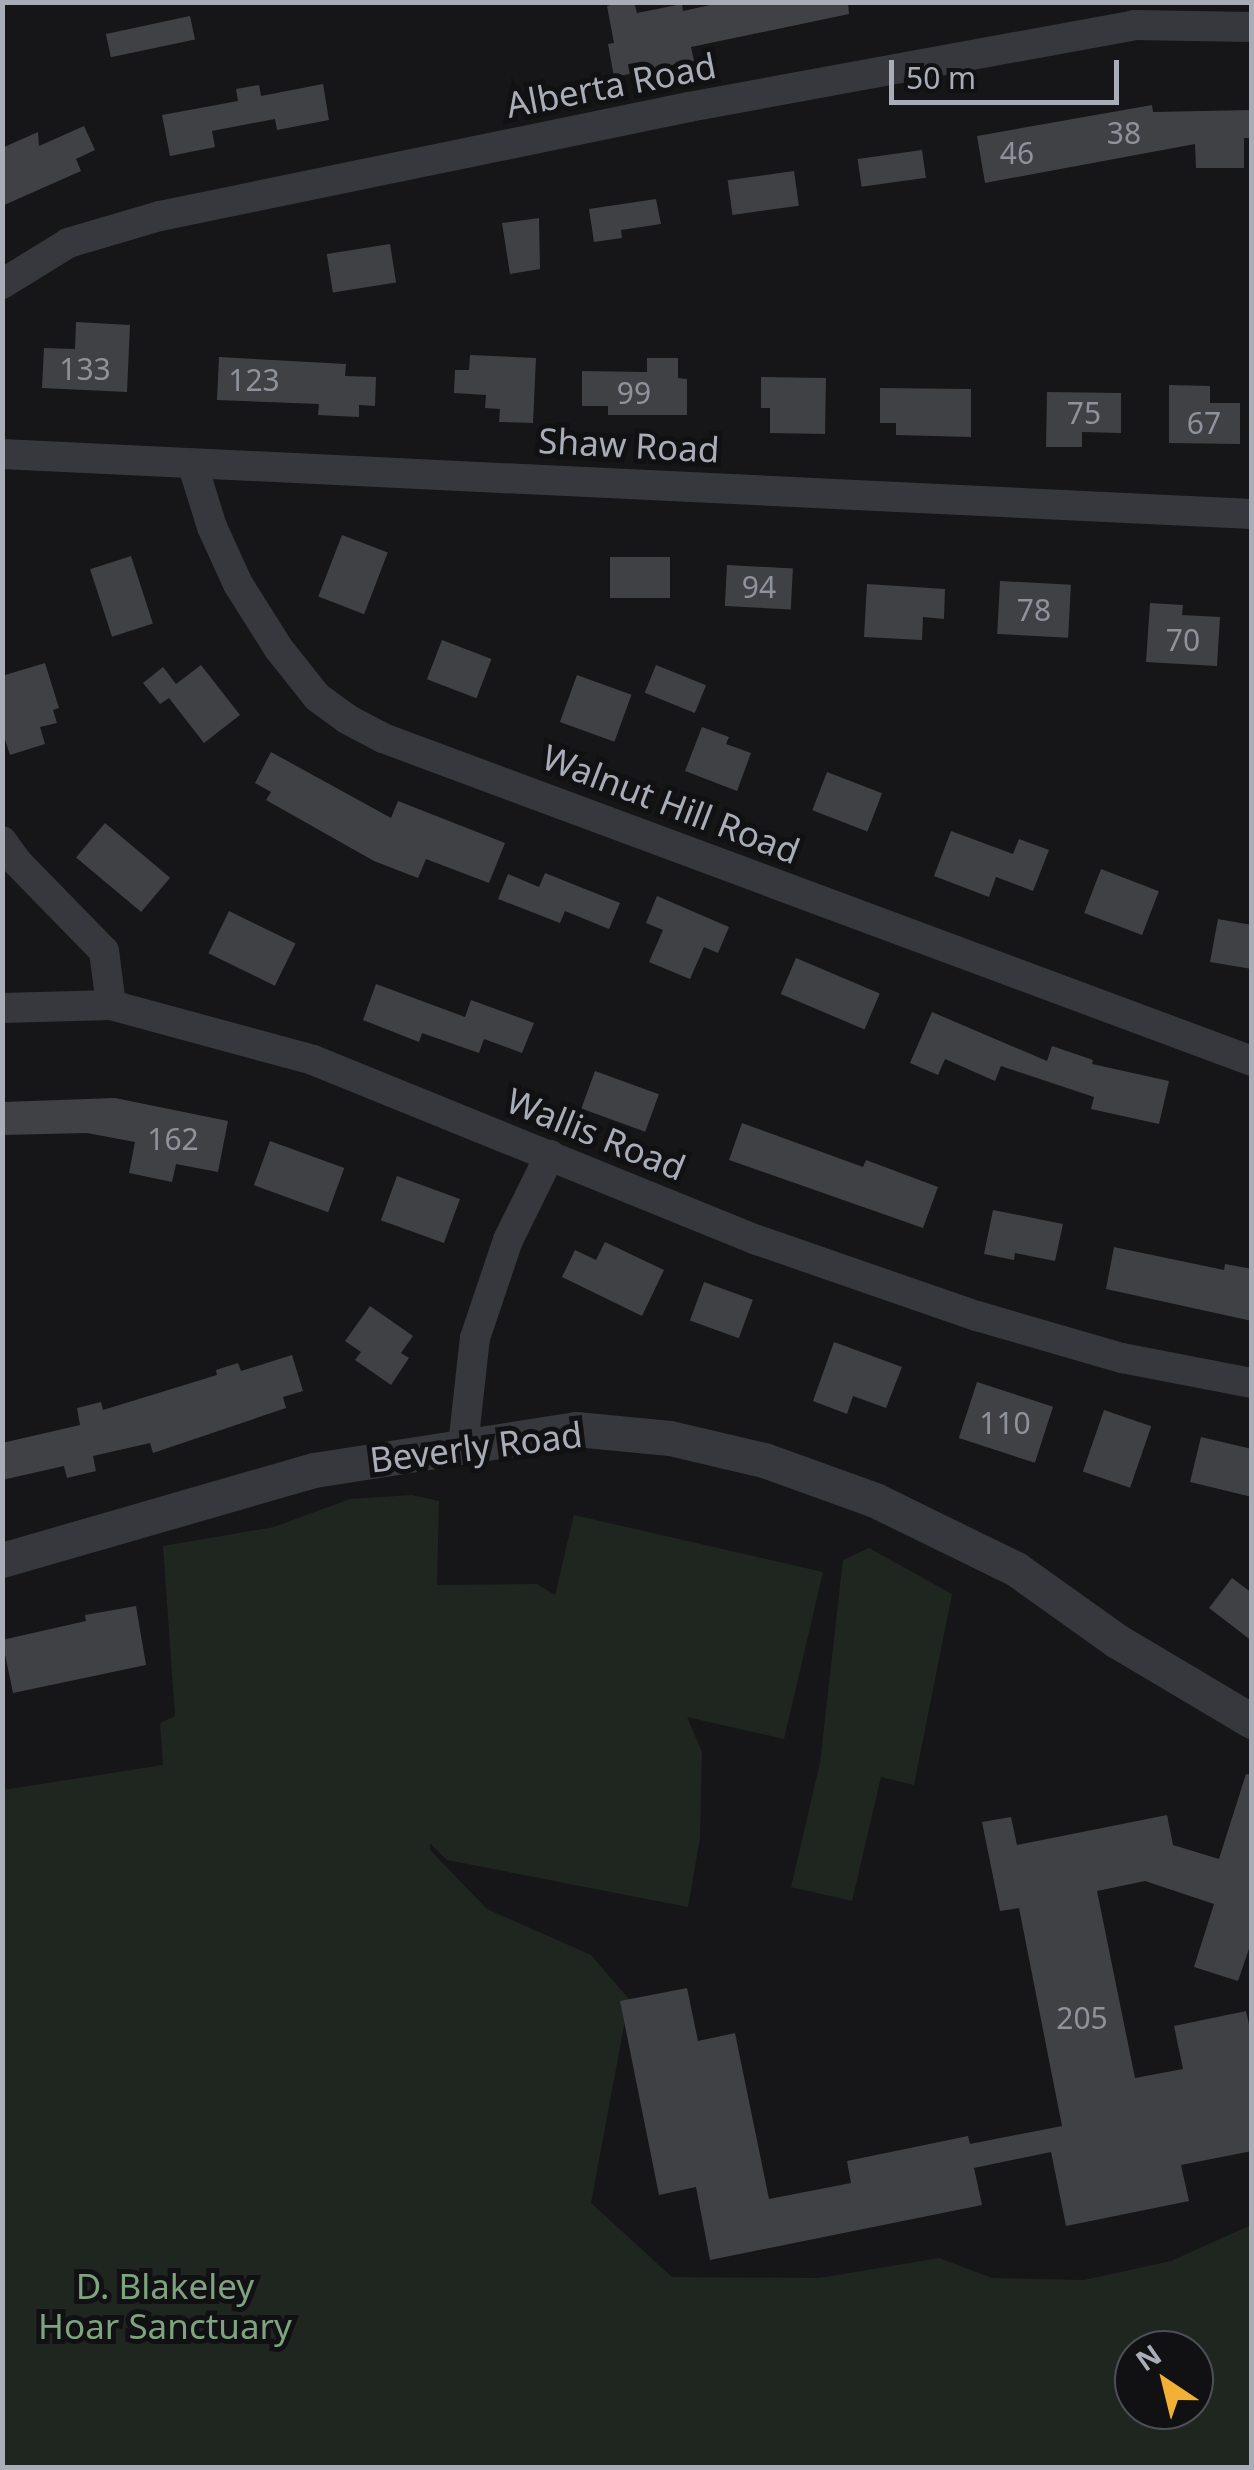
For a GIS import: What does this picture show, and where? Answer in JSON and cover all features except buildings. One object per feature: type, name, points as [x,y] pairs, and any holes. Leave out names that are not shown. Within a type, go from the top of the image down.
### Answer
[{"type":"street","name":"Alberta Road","points":[[2,284],[68,243],[160,216],[552,135],[1134,25],[1252,27]]},
{"type":"street","name":"Shaw Road","points":[[2,454],[1252,514]]},
{"type":"street","name":"Walnut Hill Road","points":[[193,466],[212,528],[238,584],[308,685],[347,719],[383,738],[1252,1061]]},
{"type":"street","points":[[2,840],[104,952],[111,1005]]},
{"type":"street","name":"Wallis Road","points":[[2,1008],[111,1005],[313,1060],[758,1240],[977,1316],[1122,1358],[1252,1384]]},
{"type":"street","points":[[463,1446],[476,1338],[508,1240],[550,1155]]},
{"type":"street","name":"Beverly Road","points":[[2,1560],[314,1470],[576,1429],[670,1438],[764,1460],[875,1500],[1016,1569],[1117,1641],[1252,1721]]},
{"type":"green space","name":"D. Blakeley Hoar Sanctuary","points":[[412,1495],[439,1501],[437,1585],[537,1584],[555,1595],[574,1515],[823,1572],[784,1739],[687,1717],[702,1752],[700,1838],[688,1907],[447,1860],[430,1843],[430,1850],[487,1909],[591,1955],[629,1999],[591,2203],[672,2277],[819,2278],[939,2258],[992,2278],[1084,2280],[1171,2261],[1251,2225],[1251,2467],[3,2468],[3,1790],[163,1765],[160,1723],[175,1716],[163,1546],[274,1527],[350,1499]]},
{"type":"green space","points":[[869,1548],[952,1594],[914,1785],[881,1777],[852,1901],[791,1887],[820,1763],[843,1560]]}]
